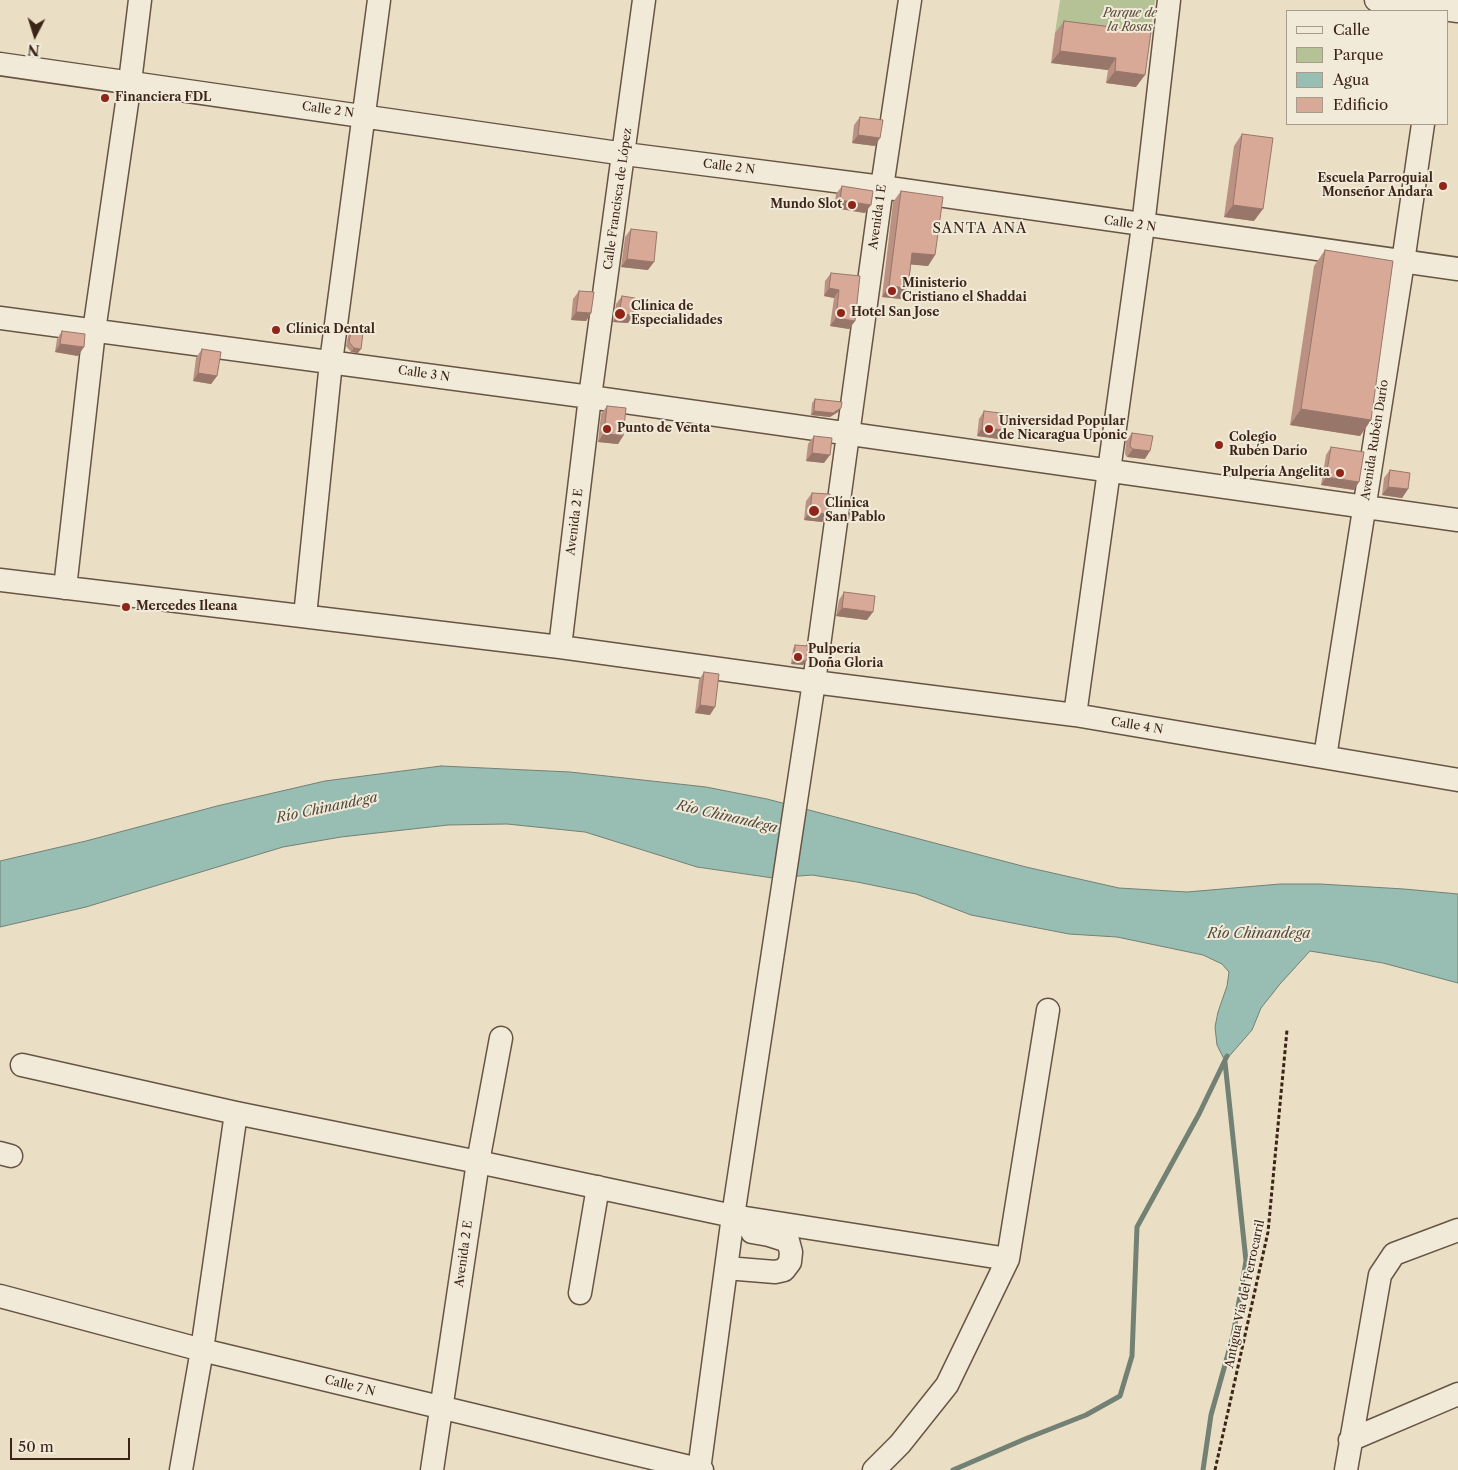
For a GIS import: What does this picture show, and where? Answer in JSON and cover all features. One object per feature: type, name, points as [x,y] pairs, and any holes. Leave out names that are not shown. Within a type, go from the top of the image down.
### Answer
[{"type":"street","points":[[65,588],[94,331],[140,0]]},
{"type":"street","points":[[304,616],[331,362],[379,0]]},
{"type":"street","name":"Calle Francisca de López","points":[[590,397],[644,0]]},
{"type":"street","name":"Avenida 1 E","points":[[700,1470],[732,1222],[814,682],[882,188],[910,0]]},
{"type":"street","points":[[1075,715],[1143,226],[1170,0]]},
{"type":"street","points":[[1376,0],[1446,6]]},
{"type":"street","name":"Calle 2 N","points":[[0,64],[365,115],[624,154],[882,188],[1458,269]]},
{"type":"street","name":"Avenida Rubén Darío","points":[[1325,757],[1423,125]]},
{"type":"street","name":"Calle 3 N","points":[[0,318],[590,397],[1458,520]]},
{"type":"street","name":"Avenida 2 E","points":[[560,646],[590,397]]},
{"type":"street","name":"Calle 4 N","points":[[0,580],[560,646],[814,682],[1075,715],[1458,780]]},
{"type":"street","points":[[874,1470],[900,1444],[947,1386],[1008,1259],[1048,1010]]},
{"type":"street","name":"Avenida 2 E","points":[[432,1470],[478,1162],[501,1038]]},
{"type":"street","points":[[22,1065],[236,1113],[598,1187],[732,1222],[788,1241],[792,1252],[790,1262],[784,1270],[775,1272],[726,1268]]},
{"type":"street","points":[[181,1470],[202,1350],[236,1113]]},
{"type":"street","points":[[580,1293],[598,1187]]},
{"type":"street","points":[[732,1222],[1008,1259]]},
{"type":"street","points":[[1346,1470],[1380,1275],[1394,1254],[1458,1230]]},
{"type":"street","name":"Calle 7 N","points":[[0,1296],[202,1350],[700,1470]]},
{"type":"street","points":[[1350,1440],[1458,1394]]},
{"type":"path","name":"Antigua Vía del Ferrocarril","points":[[1215,1470],[1268,1232],[1287,1030]]},
{"type":"green space","name":"Parque de la Rosas","points":[[1060,0],[1155,0],[1149,44],[1055,33]]},
{"type":"water","name":"Río Chinandega","points":[[441,766],[570,772],[706,787],[767,799],[1026,867],[1119,888],[1187,892],[1280,884],[1320,884],[1458,894],[1458,983],[1383,963],[1310,951],[1261,1008],[1252,1030],[1225,1061],[1217,1045],[1215,1027],[1227,986],[1229,972],[1222,964],[1203,955],[1117,937],[1069,934],[971,915],[916,894],[857,882],[812,875],[773,878],[697,867],[585,832],[507,824],[448,825],[341,837],[283,847],[86,907],[0,927],[0,861],[86,841],[217,806],[325,781]]},
{"type":"building","points":[[1064,21],[1151,32],[1145,75],[1115,71],[1116,58],[1060,51]]},
{"type":"building","points":[[860,117],[883,120],[880,138],[858,135]]},
{"type":"building","points":[[1242,134],[1273,138],[1263,209],[1233,205]]},
{"type":"building","points":[[842,186],[873,191],[871,205],[840,200]]},
{"type":"building","points":[[901,191],[943,197],[935,255],[912,253],[908,288],[889,286]]},
{"type":"building","points":[[631,229],[657,232],[654,262],[627,259]]},
{"type":"building","points":[[1325,250],[1393,261],[1371,420],[1301,409]]},
{"type":"building","points":[[831,273],[860,276],[855,321],[836,318],[839,290],[829,288]]},
{"type":"building","points":[[579,291],[594,292],[591,313],[576,312]]},
{"type":"building","points":[[622,296],[635,298],[633,315],[619,314]]},
{"type":"building","points":[[62,331],[85,334],[84,347],[60,344]]},
{"type":"building","points":[[351,332],[363,333],[361,349],[354,348],[349,342]]},
{"type":"building","points":[[202,349],[221,352],[217,376],[198,373]]},
{"type":"building","points":[[815,399],[842,402],[841,408],[833,413],[814,411]]},
{"type":"building","points":[[607,406],[626,408],[623,436],[604,433]]},
{"type":"building","points":[[984,411],[1007,414],[1005,430],[982,428]]},
{"type":"building","points":[[1132,433],[1153,436],[1150,451],[1133,449],[1130,446]]},
{"type":"building","points":[[814,436],[832,438],[830,455],[812,453]]},
{"type":"building","name":"Pulpería Angelita","points":[[1331,447],[1364,452],[1359,482],[1326,477]]},
{"type":"building","points":[[1390,470],[1410,473],[1408,489],[1388,487]]},
{"type":"building","points":[[812,493],[830,494],[828,514],[810,512]]},
{"type":"building","points":[[844,592],[875,596],[873,612],[842,608]]},
{"type":"building","name":"Pulpería Doña Gloria","points":[[795,645],[808,646],[806,661],[794,660]]},
{"type":"building","points":[[704,672],[719,674],[715,707],[700,705]]},
{"type":"waterway","points":[[953,1470],[1086,1415],[1120,1396],[1132,1356],[1137,1227],[1199,1114],[1227,1056]]},
{"type":"waterway","points":[[1203,1470],[1211,1415],[1233,1336],[1246,1261],[1225,1062]]},
{"type":"place","name":"Financiera FDL","points":[[105,98]]},
{"type":"place","name":"Escuela Parroquial Monseñor Andara","points":[[1443,186]]},
{"type":"place","name":"Mundo Slot","points":[[852,205]]},
{"type":"place","name":"Ministerio Cristiano el Shaddai","points":[[892,291]]},
{"type":"place","name":"Hotel San Jose","points":[[841,313]]},
{"type":"place","name":"Clínica de Especialidades","points":[[620,314]]},
{"type":"place","name":"Clínica Dental","points":[[276,330]]},
{"type":"place","name":"Punto de Venta","points":[[607,429]]},
{"type":"place","name":"Universidad Popular de Nicaragua Uponic","points":[[989,429]]},
{"type":"place","name":"Colegio Rubén Darío","points":[[1219,445]]},
{"type":"place","name":"Pulpería Angelita","points":[[1340,473]]},
{"type":"place","name":"Clínica San Pablo","points":[[814,511]]},
{"type":"place","name":"Mercedes Ileana","points":[[126,607]]},
{"type":"place","name":"Pulpería Doña Gloria","points":[[798,657]]},
{"type":"district","name":"SANTA ANA","points":[[980,229]]}]
